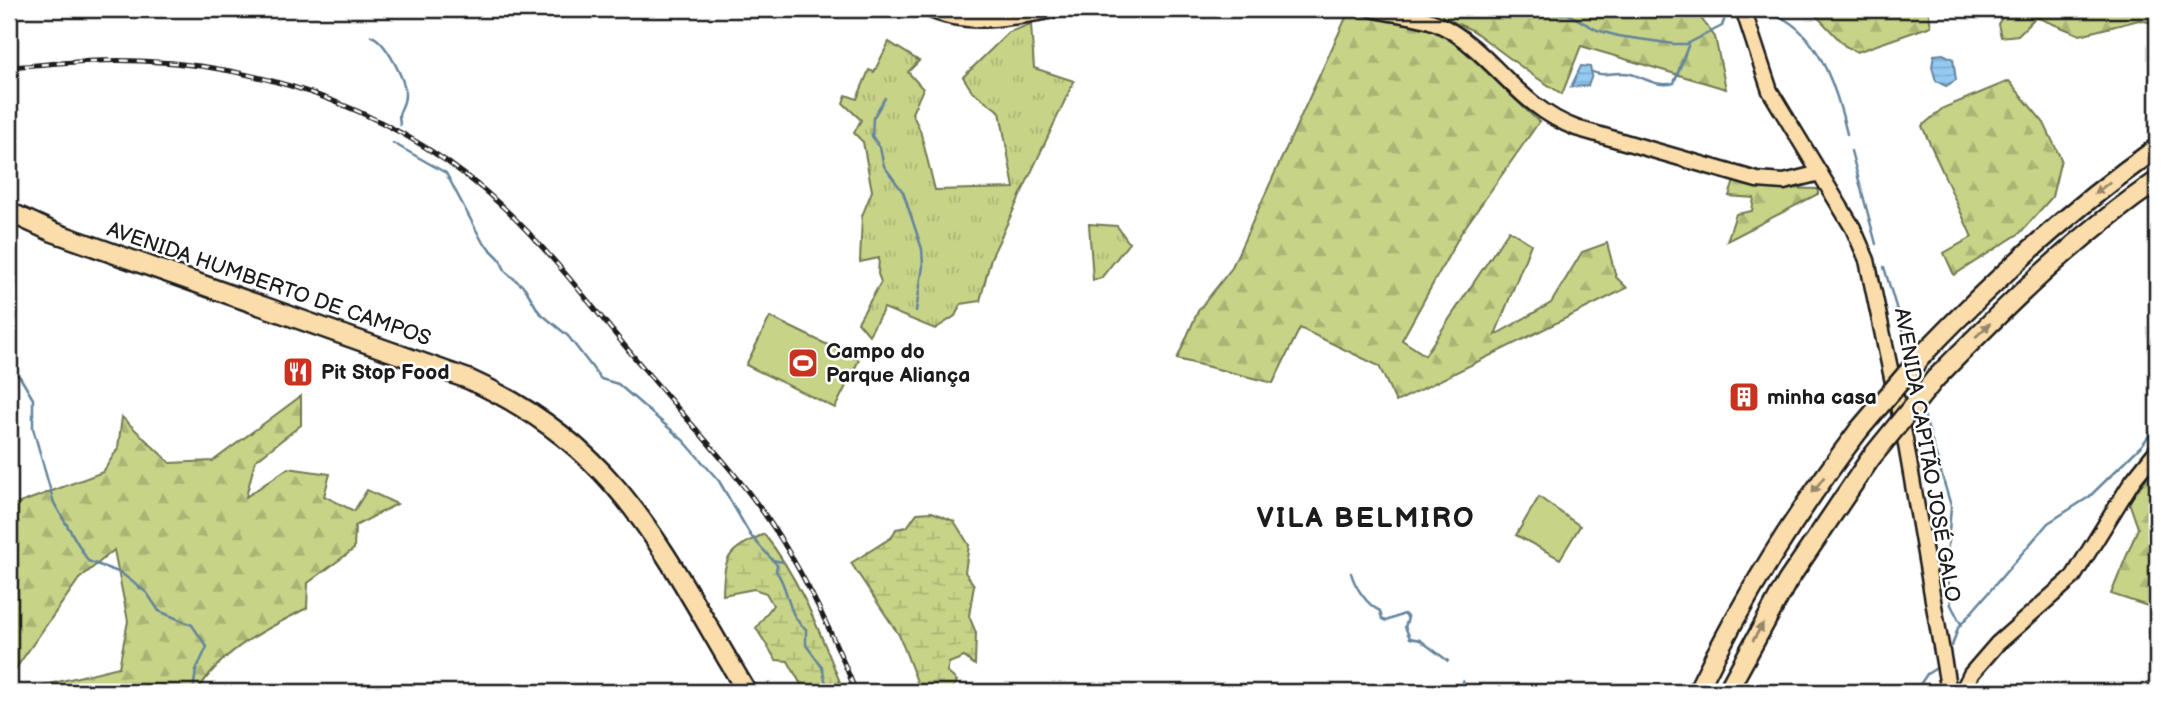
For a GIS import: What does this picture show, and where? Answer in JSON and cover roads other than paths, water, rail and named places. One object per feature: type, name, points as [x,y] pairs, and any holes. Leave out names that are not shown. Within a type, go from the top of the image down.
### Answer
[{"type":"highway","points":[[1697,692],[1733,618],[1774,548],[1859,430],[1926,351],[1974,301],[2057,224],[2157,148]]},
{"type":"highway","points":[[1727,692],[1787,582],[1870,459],[1935,379],[2057,261],[2157,181]]},
{"type":"highway","name":"AVENIDA HUMBERTO DE CAMPOS","points":[[9,212],[53,232],[477,392],[526,418],[587,465],[647,535],[747,692]]},
{"type":"highway","name":"AVENIDA HUMBERTO DE CAMPOS","points":[[9,225],[38,238],[256,307]]},
{"type":"highway","name":"AVENIDA HUMBERTO DE CAMPOS","points":[[647,535],[736,692]]},
{"type":"main road","points":[[928,9],[953,19],[1059,9]]},
{"type":"main road","points":[[1372,9],[1438,24],[1472,49],[1549,117],[1576,128],[1757,180],[1784,182],[1820,173]]},
{"type":"main road","name":"AVENIDA CAPITÃO JOSÉ GALO","points":[[1742,9],[1770,92],[1853,228],[1871,274],[1887,346],[1949,692]]},
{"type":"main road","points":[[1962,692],[1971,674],[2017,624],[2057,594],[2073,577],[2133,480],[2157,450]]},
{"type":"main road","points":[[1946,676],[1971,674]]},
{"type":"water","points":[[1943,54],[1953,59],[1956,80],[1946,86],[1936,81],[1932,67],[1934,55]]},
{"type":"water","points":[[1581,66],[1590,67],[1592,75],[1588,86],[1571,87]]},
{"type":"waterway","points":[[1550,9],[1552,14],[1568,14],[1597,30],[1618,36],[1674,44],[1687,44],[1722,26],[1728,9]]},
{"type":"waterway","points":[[1754,11],[1786,20],[1809,41],[1827,70],[1847,134]]},
{"type":"waterway","points":[[371,36],[388,52],[402,80],[405,95],[399,115],[400,125]]},
{"type":"waterway","points":[[1593,72],[1626,73],[1657,83],[1674,83],[1688,46]]},
{"type":"waterway","points":[[885,98],[873,118],[872,136],[880,148],[884,166],[903,192],[922,249],[923,266],[916,311]]},
{"type":"waterway","points":[[393,143],[446,173],[482,241],[499,258],[506,272],[525,288],[539,312],[568,336],[601,379],[618,384],[684,441],[719,481],[751,536],[777,565],[776,571],[791,609],[806,629],[806,645],[822,667],[828,692]]},
{"type":"waterway","points":[[1851,151],[1876,244]]},
{"type":"waterway","points":[[1884,267],[1911,357]]},
{"type":"waterway","points":[[9,369],[20,377],[33,399],[33,428],[54,503],[88,561],[121,573],[147,593],[159,611],[192,625],[207,647],[196,670],[193,692]]},
{"type":"waterway","points":[[1915,374],[1918,388]]},
{"type":"waterway","points":[[1922,408],[1951,506],[1946,570],[1951,605],[1961,624]]},
{"type":"waterway","points":[[1952,646],[1958,628],[2048,523],[2089,497],[2142,445],[2157,425]]},
{"type":"waterway","points":[[772,560],[783,562]]},
{"type":"waterway","points":[[1351,573],[1362,595],[1380,611],[1382,619],[1386,621],[1404,614],[1408,618],[1405,627],[1410,638],[1420,640],[1448,661]]},
{"type":"waterway","points":[[1915,692],[1927,674],[1938,667]]},
{"type":"waterway","points":[[1463,681],[1466,692]]},
{"type":"railway","points":[[9,67],[140,61],[238,73],[287,85],[334,101],[424,146],[465,175],[503,207],[541,246],[716,452],[766,516],[802,576],[831,633],[856,692]]},
{"type":"place","name":"Campo do Parque Aliança","points":[[803,363]]},
{"type":"place","name":"Pit Stop Food","points":[[298,372]]},
{"type":"place","name":"minha casa","points":[[1744,397]]},
{"type":"district","name":"VILA BELMIRO","points":[[1366,518]]}]
